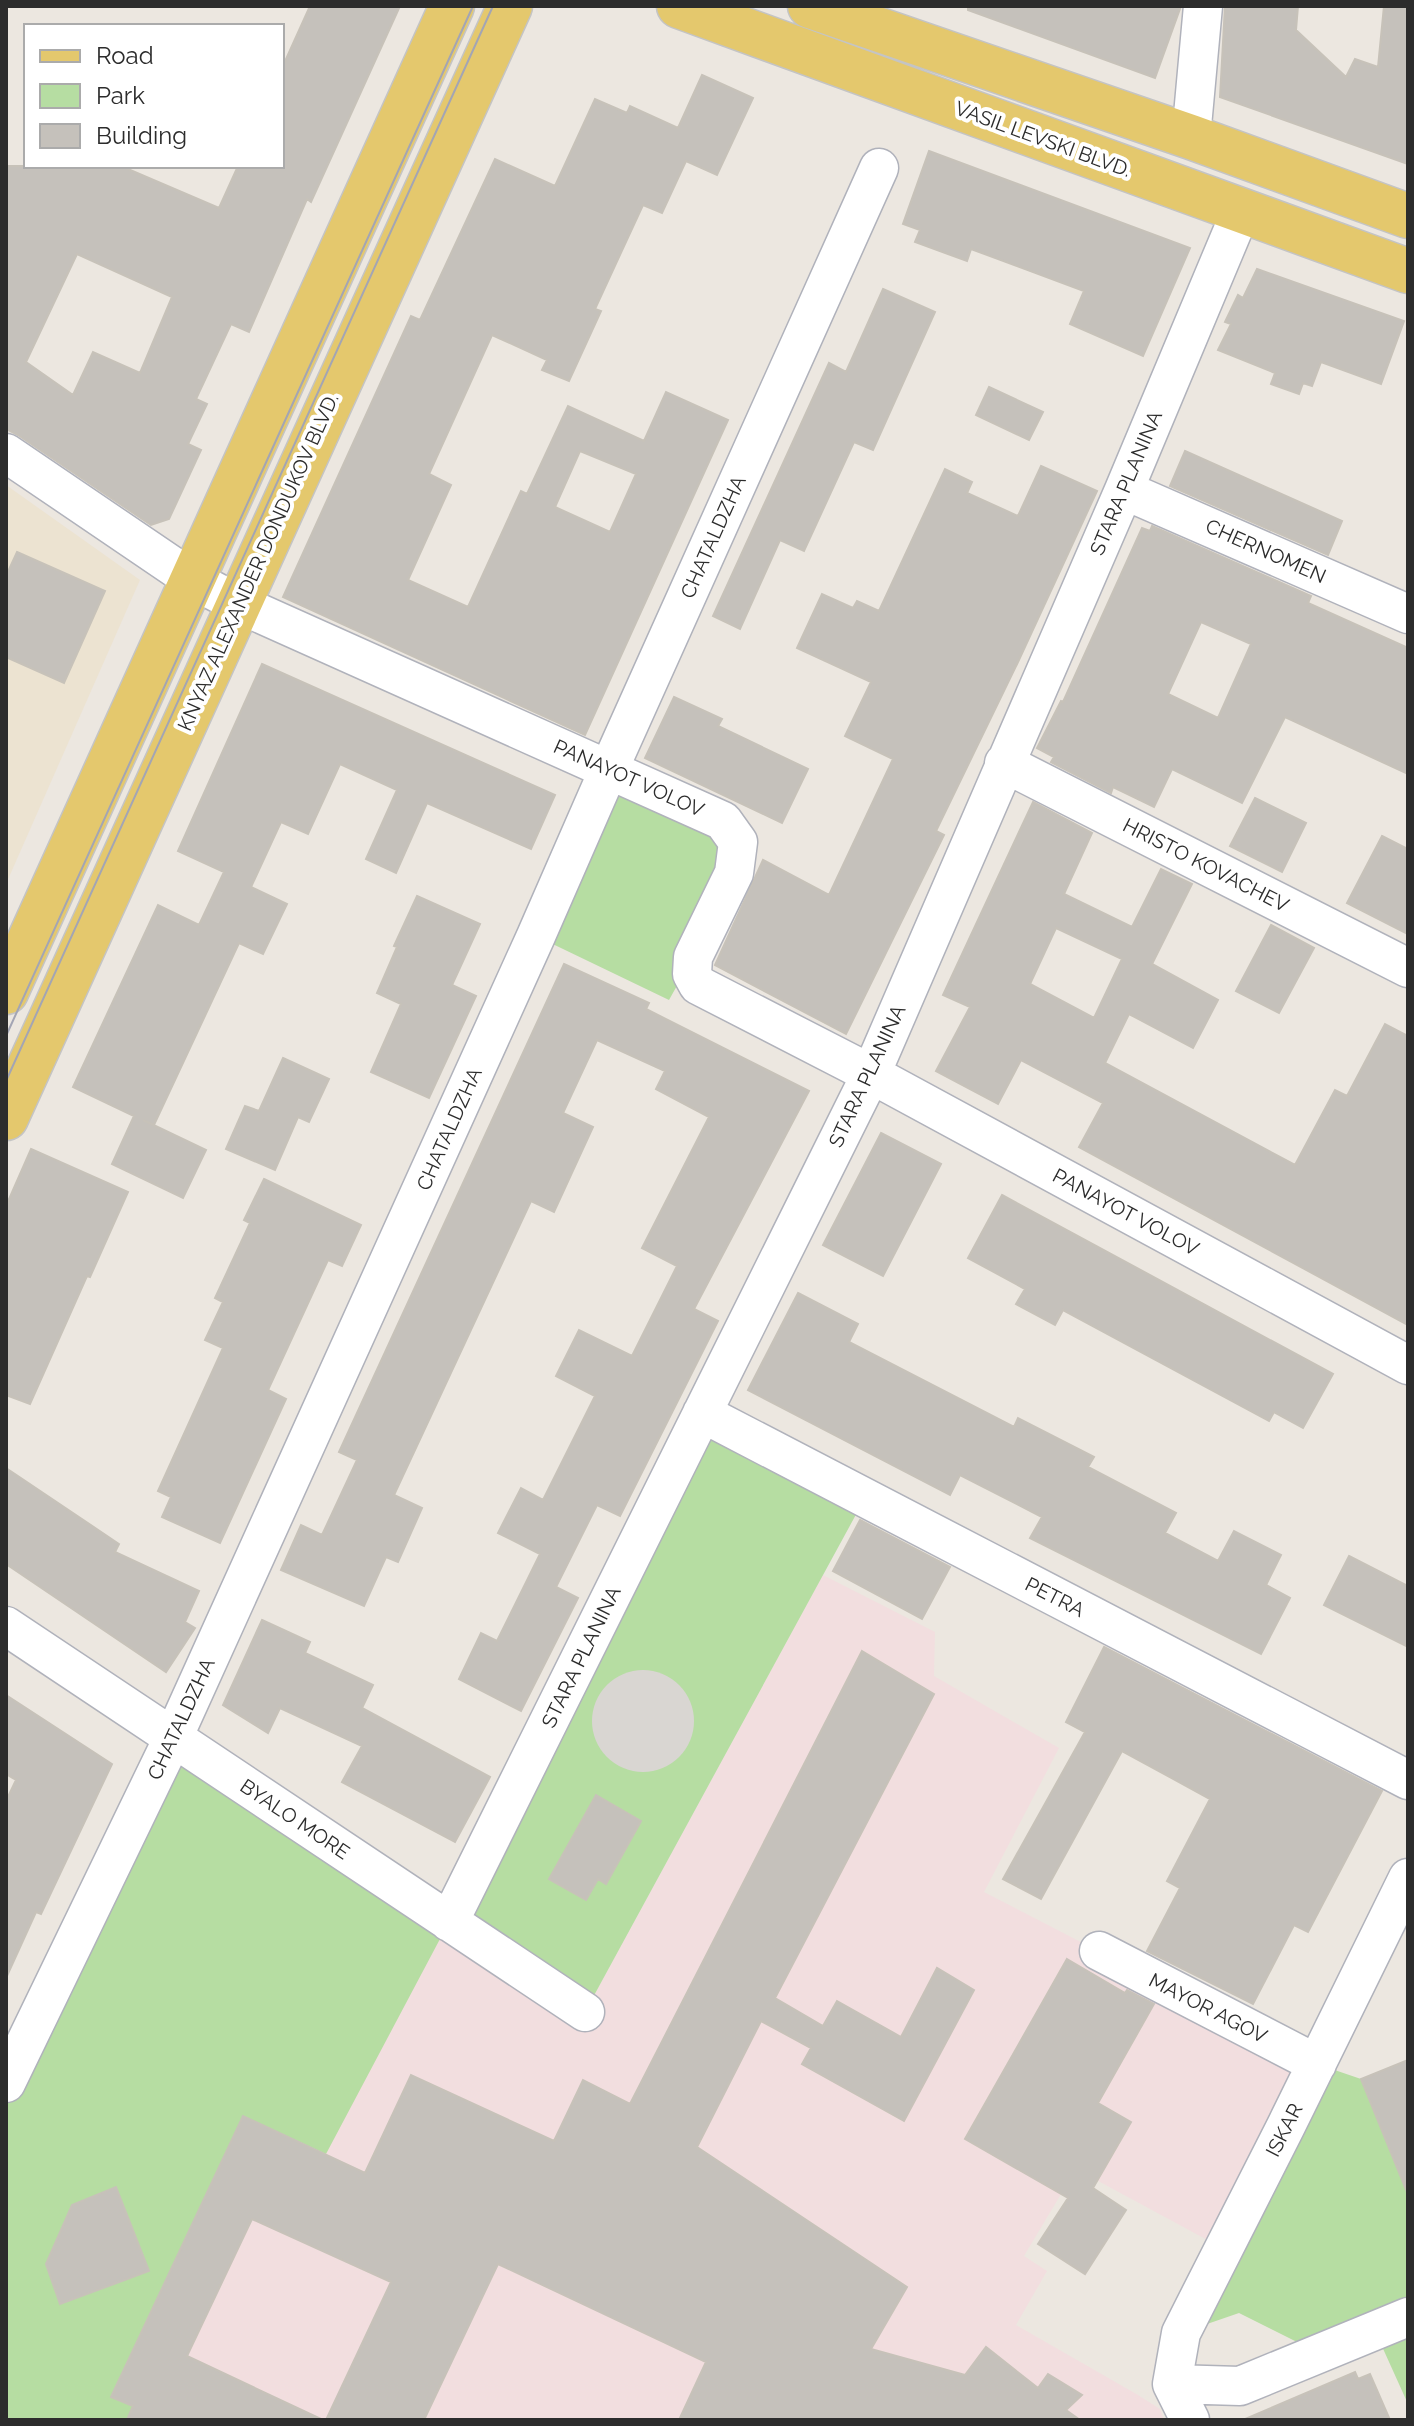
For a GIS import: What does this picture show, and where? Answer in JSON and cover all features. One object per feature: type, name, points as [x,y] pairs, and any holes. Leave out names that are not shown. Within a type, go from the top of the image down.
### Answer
[{"type":"main road","points":[[6,992],[452,6]]},
{"type":"main road","name":"KNYAZ ALEXANDER DONDUKOV BLVD.","points":[[6,1118],[510,6]]},
{"type":"main road","name":"VASIL LEVSKI BLVD.","points":[[679,6],[1408,271]]},
{"type":"main road","points":[[810,6],[1191,137],[1408,216]]},
{"type":"street","points":[[1191,137],[1203,6]]},
{"type":"street","name":"CHATALDZHA","points":[[6,2083],[173,1738],[530,950],[879,168]]},
{"type":"street","name":"STARA PLANINA","points":[[449,1922],[871,1074],[1124,490],[1241,211]]},
{"type":"street","name":"PANAYOT VOLOV","points":[[6,453],[193,580],[239,604],[723,821],[738,842],[734,873],[693,957],[692,974],[698,985],[871,1074],[1408,1365]]},
{"type":"street","name":"CHERNOMEN","points":[[1124,490],[1408,614]]},
{"type":"street","name":"HRISTO KOVACHEV","points":[[1004,763],[1408,968]]},
{"type":"street","name":"PETRA","points":[[702,1413],[1408,1780]]},
{"type":"street","name":"BYALO MORE","points":[[6,1626],[585,2012]]},
{"type":"street","name":"ISKAR","points":[[1172,2384],[1181,2333],[1408,1878]]},
{"type":"street","name":"MAYOR AGOV","points":[[1099,1951],[1317,2064]]},
{"type":"street","points":[[1190,2420],[1172,2384],[1240,2386],[1408,2317]]},
{"type":"shaded area","points":[[6,485],[140,580],[6,884]]},
{"type":"shaded area","points":[[823,1575],[935,1632],[934,1676],[1059,1748],[984,1892],[1317,2064],[1224,2249],[1076,2169],[1024,2256],[1047,2271],[1016,2325],[1160,2409],[1164,2420],[6,2420],[173,1738],[585,2012]]},
{"type":"shaded area","points":[[643,1670],[663,1674],[679,1685],[690,1701],[694,1721],[690,1741],[679,1757],[663,1768],[643,1772],[623,1768],[607,1757],[596,1741],[592,1721],[596,1701],[607,1685],[623,1674]]},
{"type":"green space","points":[[609,769],[738,842],[693,957],[669,1000],[536,936]]},
{"type":"green space","points":[[702,1413],[865,1498],[585,2012],[449,1922],[326,2154],[243,2116],[111,2396],[133,2406],[127,2420],[6,2420],[6,2083],[173,1738],[449,1921]]},
{"type":"green space","points":[[1317,2064],[1361,2079],[1395,2163],[1408,2158],[1408,2404],[1380,2342],[1335,2361],[1239,2313],[1181,2333]]},
{"type":"building","points":[[310,6],[400,6],[311,202],[307,199],[249,332],[231,324],[196,399],[207,404],[188,444],[201,450],[169,519],[151,525],[6,429],[6,166],[126,168],[219,208],[237,168],[284,168],[284,64]],"holes":[[[77,254],[172,297],[140,373],[93,352],[73,395],[26,362]]]},
{"type":"building","points":[[968,6],[1181,6],[1155,78],[968,10]]},
{"type":"building","points":[[1225,6],[1298,6],[1296,30],[1346,77],[1355,59],[1378,67],[1384,6],[1408,6],[1408,164],[1220,97]]},
{"type":"building","points":[[702,75],[753,98],[717,175],[686,161],[662,213],[643,205],[595,309],[601,311],[569,381],[542,370],[547,360],[492,335],[429,474],[451,485],[408,580],[468,607],[521,491],[527,494],[568,406],[644,441],[666,392],[728,420],[585,735],[283,597],[411,316],[420,320],[495,159],[555,186],[595,99],[627,113],[630,106],[678,128]],"holes":[[[580,451],[636,474],[610,532],[555,507]]]},
{"type":"building","points":[[929,151],[1190,248],[1143,356],[1070,324],[1084,291],[971,249],[967,261],[915,242],[920,230],[903,224]]},
{"type":"building","points":[[1257,269],[1404,321],[1381,384],[1321,362],[1312,386],[1303,383],[1299,394],[1271,384],[1275,373],[1218,350],[1231,324],[1225,322],[1238,295],[1243,298]]},
{"type":"building","points":[[883,289],[935,312],[873,450],[854,442],[804,551],[780,540],[740,629],[713,616],[829,363],[846,372]]},
{"type":"building","points":[[989,387],[1043,412],[1029,440],[976,415]]},
{"type":"building","points":[[1185,451],[1342,521],[1328,555],[1170,486]]},
{"type":"building","points":[[1041,466],[1097,491],[936,831],[944,835],[846,1034],[715,965],[763,860],[829,895],[893,759],[845,736],[871,682],[797,648],[822,594],[853,608],[857,601],[879,611],[945,469],[972,482],[967,493],[1018,516]]},
{"type":"building","points":[[1152,526],[1311,596],[1308,603],[1408,648],[1408,774],[1285,717],[1242,803],[1172,769],[1154,807],[1113,787],[1111,793],[1051,762],[1054,757],[1037,748],[1063,702],[1142,528],[1150,531]],"holes":[[[1201,622],[1251,644],[1218,718],[1168,694]]]},
{"type":"building","points":[[17,552],[105,591],[64,683],[6,657],[6,576]]},
{"type":"building","points":[[262,664],[555,795],[531,849],[427,803],[396,873],[366,859],[397,790],[340,764],[308,834],[281,822],[251,887],[287,904],[263,954],[239,943],[154,1125],[143,1120],[206,1150],[183,1198],[112,1164],[134,1116],[73,1087],[158,905],[199,925],[224,872],[178,851]]},
{"type":"building","points":[[674,697],[722,719],[718,726],[808,769],[782,823],[645,758]]},
{"type":"building","points":[[1255,798],[1306,823],[1282,872],[1230,846]]},
{"type":"building","points":[[1033,802],[1092,833],[1064,894],[1132,927],[1161,869],[1192,884],[1152,964],[1218,1000],[1193,1048],[1129,1014],[1105,1063],[1295,1165],[1335,1090],[1347,1096],[1385,1024],[1408,1036],[1408,1325],[1079,1147],[1103,1103],[1021,1060],[998,1104],[936,1071],[970,1007],[943,995]],"holes":[[[1056,928],[1122,959],[1094,1018],[1030,984]]]},
{"type":"building","points":[[1382,836],[1408,849],[1408,934],[1347,903]]},
{"type":"building","points":[[417,896],[480,924],[452,985],[476,996],[429,1098],[371,1072],[401,1004],[377,993]]},
{"type":"building","points":[[1271,925],[1314,948],[1279,1013],[1236,991]]},
{"type":"building","points":[[564,964],[649,1003],[646,1009],[809,1091],[694,1309],[718,1321],[620,1516],[597,1505],[556,1587],[578,1598],[521,1711],[459,1679],[481,1633],[497,1641],[540,1554],[498,1533],[521,1488],[543,1500],[595,1396],[556,1376],[579,1330],[632,1356],[677,1266],[642,1248],[709,1117],[656,1089],[665,1071],[597,1040],[563,1113],[593,1127],[554,1212],[531,1201],[394,1495],[422,1508],[398,1562],[386,1557],[364,1606],[281,1570],[301,1525],[322,1535],[357,1460],[339,1452]]},
{"type":"building","points":[[283,1058],[329,1079],[309,1122],[298,1117],[275,1170],[226,1149],[245,1106],[259,1111]]},
{"type":"building","points":[[881,1133],[941,1164],[883,1276],[823,1245]]},
{"type":"building","points":[[31,1149],[128,1192],[30,1404],[6,1395],[6,1206]]},
{"type":"building","points":[[264,1179],[361,1225],[342,1266],[328,1260],[268,1390],[286,1399],[220,1543],[162,1517],[171,1497],[158,1491],[223,1348],[205,1340],[223,1302],[215,1298],[250,1223],[244,1220]]},
{"type":"building","points":[[1002,1195],[1333,1374],[1303,1428],[1274,1412],[1269,1421],[1063,1310],[1055,1325],[1016,1304],[1025,1289],[968,1258]]},
{"type":"building","points":[[798,1293],[858,1324],[849,1342],[1014,1427],[1018,1418],[1094,1457],[1088,1467],[1176,1513],[1165,1533],[1218,1561],[1234,1531],[1281,1555],[1266,1585],[1290,1598],[1261,1654],[1030,1538],[1042,1517],[960,1475],[950,1495],[748,1390]]},
{"type":"building","points":[[6,1468],[119,1544],[115,1552],[199,1591],[185,1622],[195,1628],[166,1672],[6,1564]]},
{"type":"building","points":[[860,1520],[950,1567],[922,1619],[833,1571]]},
{"type":"building","points":[[1349,1556],[1408,1586],[1408,1647],[1324,1605]]},
{"type":"building","points":[[262,1620],[310,1642],[305,1653],[373,1685],[362,1708],[490,1777],[455,1842],[342,1782],[362,1746],[280,1708],[268,1733],[223,1705]]},
{"type":"building","points":[[1104,1647],[1382,1791],[1308,1932],[1294,1925],[1253,2004],[1147,1951],[1180,1888],[1167,1881],[1210,1799],[1122,1751],[1041,1899],[1003,1879],[1085,1732],[1066,1722]]},
{"type":"building","points":[[862,1651],[934,1694],[775,1998],[823,2026],[837,2001],[901,2037],[937,1968],[974,1990],[904,2121],[802,2064],[811,2048],[761,2021],[697,2147],[907,2287],[871,2349],[965,2375],[986,2347],[1038,2388],[1048,2374],[1082,2395],[1066,2410],[1080,2420],[679,2420],[706,2362],[498,2264],[424,2420],[326,2420],[391,2282],[252,2219],[187,2356],[323,2420],[127,2420],[133,2406],[111,2397],[243,2116],[365,2173],[411,2075],[554,2141],[583,2080],[630,2104]]},
{"type":"building","points":[[6,1695],[112,1764],[41,1914],[36,1912],[6,1978],[6,1801],[16,1780],[6,1774]]},
{"type":"building","points":[[596,1795],[641,1821],[606,1884],[598,1879],[586,1900],[549,1879]]},
{"type":"building","points":[[1067,1959],[1125,1993],[1127,1990],[1154,2004],[1098,2103],[1131,2122],[1093,2188],[1126,2210],[1085,2274],[1038,2244],[1068,2198],[965,2139]]},
{"type":"building","points":[[1408,2060],[1408,2192],[1407,2192],[1361,2079]]},
{"type":"building","points":[[116,2187],[149,2271],[60,2304],[46,2264],[72,2205]]},
{"type":"building","points":[[1355,2372],[1358,2379],[1370,2374],[1390,2420],[1243,2420]]},
{"type":"tram line","points":[[6,1036],[473,6]]},
{"type":"tram line","points":[[6,1081],[493,6]]}]
